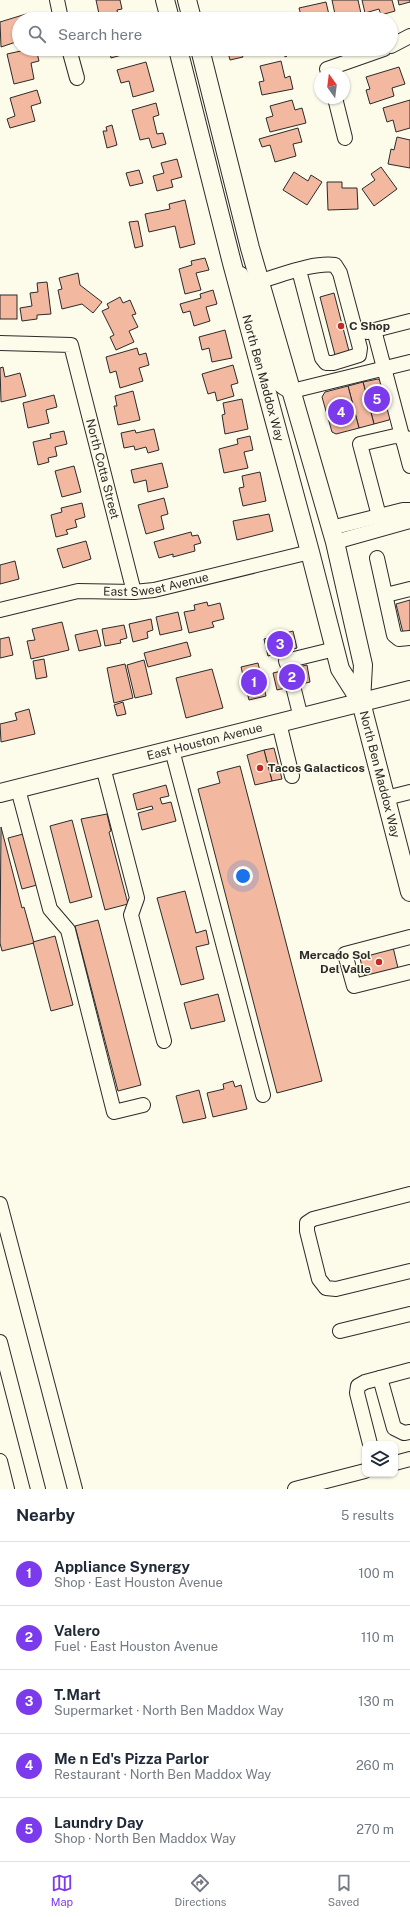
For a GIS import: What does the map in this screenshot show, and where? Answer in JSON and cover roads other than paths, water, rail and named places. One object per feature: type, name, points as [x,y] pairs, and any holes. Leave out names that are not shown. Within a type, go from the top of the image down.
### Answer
[{"type":"main road","points":[[165,0],[168,12]]},
{"type":"main road","points":[[187,0],[190,12]]},
{"type":"main road","name":"North Ben Maddox Way","points":[[180,56],[232,263],[310,552],[334,649],[341,673],[362,702]]},
{"type":"main road","name":"North Ben Maddox Way","points":[[202,56],[250,248],[333,535],[363,665],[362,702],[386,798],[407,870],[410,892]]},
{"type":"main road","name":"East Houston Avenue","points":[[0,793],[410,690]]},
{"type":"street","points":[[56,0],[59,12]]},
{"type":"street","points":[[398,42],[410,36]]},
{"type":"street","points":[[71,56],[77,78]]},
{"type":"street","points":[[336,68],[366,56]]},
{"type":"street","points":[[336,104],[345,138]]},
{"type":"street","points":[[232,263],[244,278],[252,299],[274,376],[279,384],[286,390],[292,391],[410,362]]},
{"type":"street","points":[[260,282],[300,270],[327,264],[335,265],[340,273],[357,335],[360,348],[359,355],[333,363],[326,363],[322,358],[300,270]]},
{"type":"street","points":[[357,335],[410,321]]},
{"type":"street","points":[[374,330],[406,438],[410,466]]},
{"type":"street","name":"North Cotta Street","points":[[0,342],[72,345],[134,592]]},
{"type":"street","points":[[379,516],[360,444],[395,436],[406,438]]},
{"type":"street","points":[[333,535],[379,516],[403,510],[410,510]]},
{"type":"street","points":[[333,535],[410,520]]},
{"type":"street","name":"East Sweet Avenue","points":[[0,610],[78,591],[134,592],[154,590],[310,552]]},
{"type":"street","points":[[377,558],[386,595],[386,604],[394,634],[399,639],[410,638]]},
{"type":"street","points":[[386,595],[410,590]]},
{"type":"street","points":[[289,670],[286,661],[334,649]]},
{"type":"street","points":[[293,686],[301,718]]},
{"type":"street","points":[[279,723],[292,776]]},
{"type":"street","points":[[172,750],[263,1096]]},
{"type":"street","points":[[103,767],[137,898],[131,915],[164,1041]]},
{"type":"street","points":[[18,789],[50,909],[68,930],[114,1112],[143,1105]]},
{"type":"street","points":[[386,798],[410,792]]},
{"type":"street","points":[[410,937],[345,954],[354,986],[410,972]]},
{"type":"street","points":[[410,1194],[313,1219],[307,1223],[307,1231],[319,1279],[324,1286],[330,1290],[336,1290],[410,1271]]},
{"type":"street","points":[[0,1204],[76,1489]]},
{"type":"street","points":[[340,1331],[410,1314]]},
{"type":"street","points":[[0,1342],[38,1489]]},
{"type":"street","points":[[369,1441],[357,1393],[358,1386],[365,1382],[410,1370]]},
{"type":"street","points":[[380,1378],[394,1428],[404,1433],[410,1432]]},
{"type":"street","points":[[398,1462],[410,1459]]},
{"type":"street","points":[[0,1461],[7,1489]]},
{"type":"street","points":[[295,1489],[314,1487],[362,1472]]},
{"type":"place","name":"C Shop","points":[[341,326]]},
{"type":"place","name":"Laundry Day","points":[[377,399]]},
{"type":"place","name":"Me n Ed's Pizza Parlor","points":[[341,412]]},
{"type":"place","name":"T.Mart","points":[[280,644]]},
{"type":"place","name":"Valero","points":[[292,677]]},
{"type":"place","name":"Appliance Synergy","points":[[254,682]]},
{"type":"place","name":"Tacos Galacticos","points":[[260,768]]},
{"type":"place","name":"Mercado Sol Del Valle","points":[[379,962]]}]
